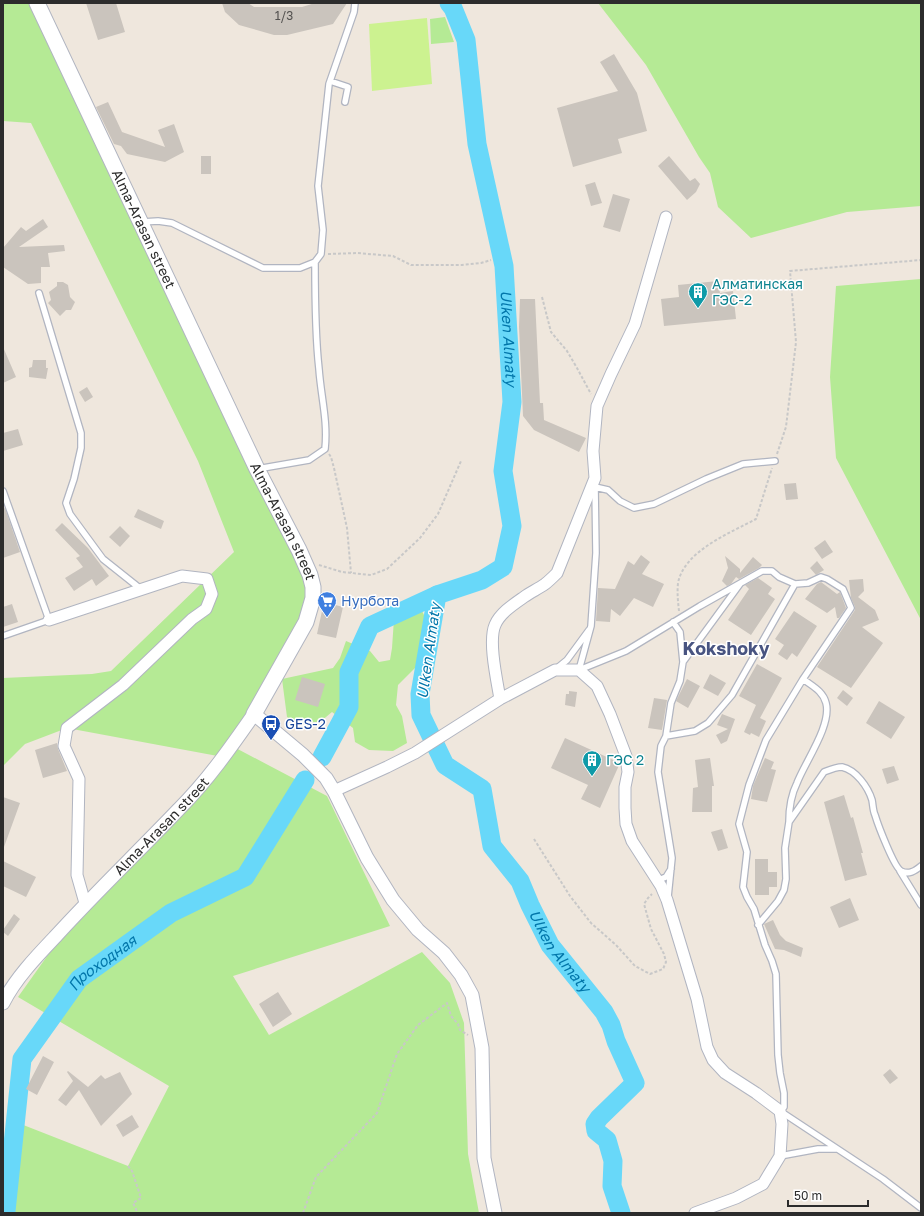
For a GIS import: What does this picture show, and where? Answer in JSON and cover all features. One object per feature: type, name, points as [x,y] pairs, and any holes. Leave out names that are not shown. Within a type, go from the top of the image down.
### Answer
[{"type":"main road","name":"Alma-Arasan street","points":[[37,3],[257,469],[305,561],[313,587],[313,598],[306,622],[254,714]]},
{"type":"street","points":[[500,699],[494,667],[492,643],[495,625],[501,615],[510,607],[546,583],[557,573],[595,483],[593,451],[597,406],[635,324],[666,217]]},
{"type":"street","points":[[50,620],[182,576],[207,579],[212,594],[206,609],[192,619],[123,685],[67,728],[64,746],[79,780],[77,875],[86,903]]},
{"type":"street","points":[[334,790],[387,767],[414,753],[500,699],[555,670],[579,670],[597,686],[610,714],[626,756],[628,772],[625,794],[626,824],[632,841],[641,858],[658,882],[668,900],[697,999],[708,1047],[713,1060],[725,1073],[780,1111],[782,1124],[780,1156],[763,1184],[736,1198],[694,1213]]},
{"type":"street","points":[[254,714],[303,755],[326,778],[334,790],[367,858],[393,900],[418,930],[444,953],[461,976],[472,996],[482,1048],[484,1158],[495,1213]]},
{"type":"street","name":"Alma-Arasan street","points":[[3,1003],[8,992],[40,952],[204,782],[224,757],[254,714]]},
{"type":"lane","points":[[140,222],[158,221],[172,223],[263,268],[300,268],[315,262],[321,254],[323,230],[318,186],[330,81],[354,12],[355,3]]},
{"type":"lane","points":[[330,81],[348,87],[345,102]]},
{"type":"lane","points":[[257,469],[309,460],[325,449],[325,407],[319,376],[316,336],[315,262]]},
{"type":"lane","points":[[39,293],[81,433],[81,448],[74,479],[66,504],[70,514],[103,559],[142,590]]},
{"type":"lane","points":[[579,670],[591,626],[596,554],[595,483],[608,490],[620,501],[634,508],[654,504],[706,479],[743,464],[775,461]]},
{"type":"lane","points":[[3,491],[50,620],[3,636]]},
{"type":"lane","points":[[579,670],[626,651],[762,571],[772,571],[779,577],[795,584],[808,583],[821,577],[843,589],[851,608],[803,679],[766,740],[749,785],[739,824],[747,852],[743,887],[754,909],[758,925],[776,974],[778,1055],[784,1093],[784,1106],[780,1111],[883,1179],[921,1208]]},
{"type":"lane","points":[[682,662],[741,582]]},
{"type":"lane","points":[[666,736],[695,730],[708,723],[732,695],[795,584]]},
{"type":"lane","points":[[668,900],[672,858],[658,772],[661,746],[666,736],[671,703],[680,681],[682,662],[680,632],[673,622]]},
{"type":"lane","points":[[555,670],[566,660],[591,626]]},
{"type":"lane","points":[[758,925],[778,901],[784,890],[786,879],[785,848],[790,806],[797,783],[819,738],[826,717],[826,703],[821,692],[803,679]]},
{"type":"lane","points":[[789,822],[824,772],[841,767],[852,771],[863,782],[871,799],[874,814],[895,864],[921,905]]},
{"type":"lane","points":[[900,871],[908,873],[921,866]]},
{"type":"lane","points":[[658,882],[666,877],[671,868]]},
{"type":"lane","points":[[780,1156],[818,1149],[837,1149]]},
{"type":"path","points":[[321,254],[357,253],[393,256],[411,265],[462,265],[481,263],[491,260]]},
{"type":"path","points":[[790,271],[921,260]]},
{"type":"path","points":[[542,297],[550,332],[567,351],[597,406]]},
{"type":"path","points":[[325,449],[332,457],[347,528],[351,573]]},
{"type":"path","points":[[305,561],[342,572],[371,575],[387,569],[420,538],[438,514],[461,461]]},
{"type":"path","points":[[534,839],[570,896],[591,923],[616,945],[635,966],[650,974],[663,969],[666,962],[664,954],[651,929],[644,904],[658,882]]},
{"type":"path","points":[[303,1213],[316,1177],[377,1114],[397,1054],[418,1025],[447,1003],[451,1016],[458,1024],[460,1030],[468,1035],[476,1019]]},
{"type":"path","points":[[128,1166],[132,1171],[141,1198],[133,1203],[137,1213]]},
{"type":"green space","points":[[3,3],[37,3],[313,598],[232,746],[327,796],[390,926],[233,976],[269,1035],[422,952],[450,983],[464,1023],[468,1154],[479,1213],[3,1213],[3,1147],[8,1119],[128,1166],[169,1086],[18,997],[85,903],[223,757],[67,728],[25,744],[3,766],[3,678],[92,674],[111,671],[234,552],[198,461],[31,123],[3,121]]},
{"type":"green space","points":[[598,3],[921,3],[921,206],[847,212],[751,238],[718,207],[710,173],[699,157],[646,65]]},
{"type":"green space","points":[[445,17],[454,42],[431,44],[430,19]]},
{"type":"green space","points":[[427,18],[432,84],[372,91],[369,24]]},
{"type":"green space","points":[[921,279],[921,620],[836,458],[830,377],[836,286]]},
{"type":"green space","points":[[422,611],[426,619],[416,667],[398,685],[396,705],[402,716],[407,743],[393,751],[369,750],[355,742],[353,728],[332,712],[320,722],[298,723],[287,717],[282,679],[333,668],[340,658],[346,641],[370,651],[379,662],[390,660],[394,619]]},
{"type":"building","points":[[86,3],[116,3],[125,32],[98,40]]},
{"type":"building","points":[[222,3],[248,3],[254,7],[302,7],[315,3],[347,3],[333,24],[287,35],[274,35],[239,25],[225,12]]},
{"type":"building","points":[[614,54],[637,93],[647,131],[618,139],[622,153],[573,167],[557,108],[618,91],[600,62]]},
{"type":"building","points":[[108,102],[122,132],[165,147],[158,130],[174,124],[184,152],[165,162],[127,154],[121,146],[114,144],[96,107]]},
{"type":"building","points":[[201,156],[211,156],[211,174],[201,174]]},
{"type":"building","points":[[669,156],[690,181],[695,178],[700,184],[696,192],[687,200],[658,166]]},
{"type":"building","points":[[595,182],[602,203],[591,206],[585,185]]},
{"type":"building","points":[[613,194],[630,199],[620,232],[603,227]]},
{"type":"building","points":[[43,219],[48,227],[19,247],[64,245],[65,251],[48,253],[50,267],[41,267],[41,283],[28,284],[3,267],[3,248],[21,227],[26,231]]},
{"type":"building","name":"Алматинская ГЭС-2","points":[[718,281],[720,293],[733,291],[736,319],[664,326],[661,299],[679,297],[678,285]]},
{"type":"building","points":[[57,282],[63,282],[68,285],[70,297],[75,302],[71,310],[66,310],[60,316],[48,303],[51,300],[49,292],[57,286]]},
{"type":"building","points":[[520,299],[535,299],[540,403],[543,403],[544,420],[586,438],[579,452],[534,430],[523,416],[519,327]]},
{"type":"building","points":[[3,347],[16,377],[3,383]]},
{"type":"building","points":[[33,360],[46,360],[46,368],[48,368],[46,379],[29,377],[29,368],[32,367]]},
{"type":"building","points":[[87,387],[93,397],[85,402],[79,392]]},
{"type":"building","points":[[18,429],[23,445],[3,451],[3,433]]},
{"type":"building","points":[[796,483],[798,499],[786,500],[784,484]]},
{"type":"building","points":[[5,508],[20,552],[3,558],[3,509]]},
{"type":"building","points":[[138,509],[164,521],[161,529],[134,517]]},
{"type":"building","points":[[62,523],[88,548],[109,576],[96,586],[92,579],[74,591],[65,578],[83,567],[76,558],[80,556],[55,530]]},
{"type":"building","points":[[120,526],[130,536],[120,547],[109,537]]},
{"type":"building","points":[[825,540],[833,552],[822,559],[814,548]]},
{"type":"building","points":[[641,555],[650,562],[642,574],[664,584],[653,607],[634,598],[620,616],[611,609],[610,622],[596,621],[598,588],[615,589],[628,561],[634,565]]},
{"type":"building","points":[[725,556],[740,569],[740,573],[753,557],[762,565],[739,579],[736,577],[731,584],[727,586],[722,581],[728,568]]},
{"type":"building","points":[[817,561],[824,570],[816,575],[810,568]]},
{"type":"building","points":[[758,578],[772,588],[768,594],[775,599],[751,635],[728,620],[749,589],[745,585]]},
{"type":"building","points":[[863,579],[864,591],[858,597],[875,610],[879,620],[862,627],[883,643],[851,688],[817,667],[855,610],[851,598],[849,580]]},
{"type":"building","points":[[821,582],[837,594],[840,592],[846,608],[839,618],[837,618],[835,607],[827,613],[805,599],[817,584]]},
{"type":"building","points":[[324,602],[343,607],[336,638],[317,634]]},
{"type":"building","points":[[12,604],[18,622],[3,627],[3,607]]},
{"type":"building","points":[[794,611],[817,626],[797,657],[792,653],[787,660],[778,654],[784,645],[775,639]]},
{"type":"building","points":[[757,664],[782,678],[760,718],[766,721],[759,737],[751,733],[750,735],[744,732],[756,705],[739,696]]},
{"type":"building","points":[[710,674],[726,683],[718,696],[703,688]]},
{"type":"building","points":[[302,677],[325,684],[318,707],[295,700]]},
{"type":"building","points":[[687,679],[700,686],[688,708],[676,701]]},
{"type":"building","points":[[843,690],[853,698],[847,706],[837,698]]},
{"type":"building","points":[[569,691],[577,692],[575,707],[565,705],[566,694],[569,694]]},
{"type":"building","points":[[654,698],[667,700],[662,730],[648,728]]},
{"type":"building","points":[[879,701],[905,717],[891,739],[866,723]]},
{"type":"building","points":[[722,714],[735,719],[727,741],[721,744],[716,735],[728,729],[717,725]]},
{"type":"building","name":"ГЭС 2","points":[[565,738],[620,763],[600,808],[581,799],[588,785],[551,768]]},
{"type":"building","points":[[57,743],[67,771],[43,778],[35,750]]},
{"type":"building","points":[[710,758],[714,786],[712,786],[712,812],[692,812],[693,788],[698,787],[695,760]]},
{"type":"building","points":[[765,758],[774,762],[771,769],[776,770],[767,802],[751,799],[753,786]]},
{"type":"building","points":[[894,766],[899,780],[887,784],[882,769]]},
{"type":"building","points":[[844,795],[851,818],[853,817],[863,853],[861,853],[867,875],[845,881],[824,802]]},
{"type":"building","points":[[3,797],[20,803],[4,847],[3,847]]},
{"type":"building","points":[[722,829],[728,848],[718,851],[711,832]]},
{"type":"building","points":[[755,859],[768,859],[768,872],[777,872],[777,887],[769,887],[769,895],[755,895]]},
{"type":"building","points":[[3,861],[36,877],[26,897],[3,886]]},
{"type":"building","points":[[850,898],[859,920],[839,928],[830,907]]},
{"type":"building","points":[[14,914],[20,919],[8,936],[3,932],[3,930]]},
{"type":"building","points":[[773,920],[780,935],[786,941],[803,948],[801,957],[784,950],[775,949],[764,924]]},
{"type":"building","points":[[278,992],[292,1014],[273,1027],[259,1004]]},
{"type":"building","points":[[43,1056],[54,1062],[37,1095],[26,1089]]},
{"type":"building","points":[[890,1069],[898,1078],[890,1084],[883,1075]]},
{"type":"building","points":[[68,1071],[88,1087],[101,1075],[105,1079],[120,1072],[132,1094],[101,1126],[79,1090],[66,1106],[58,1100],[73,1081],[67,1072]]},
{"type":"building","points":[[132,1115],[139,1127],[123,1137],[116,1125]]},
{"type":"waterway","name":"Ulken Almaty","points":[[449,3],[453,8],[466,40],[477,144],[504,266],[512,402],[503,471],[512,526],[503,567],[482,580],[437,595],[420,694],[421,715],[445,765],[482,789],[492,846],[520,881],[550,945],[604,1012],[611,1025],[616,1041],[635,1083],[599,1118],[595,1124],[596,1131],[607,1140],[613,1161],[612,1186],[621,1213]]},
{"type":"waterway","name":"Проходная","points":[[322,757],[349,707],[349,672],[370,626],[437,595]]},
{"type":"waterway","name":"Проходная","points":[[4,1213],[6,1211],[22,1059],[79,979],[171,913],[245,877],[305,780]]},
{"type":"place","name":"Алматинская ГЭС-2","points":[[698,309]]},
{"type":"place","name":"Нурбота","points":[[327,618]]},
{"type":"place","name":"GES-2","points":[[271,741]]},
{"type":"place","name":"ГЭС 2","points":[[592,777]]},
{"type":"district","name":"Kokshoky","points":[[726,649]]}]
